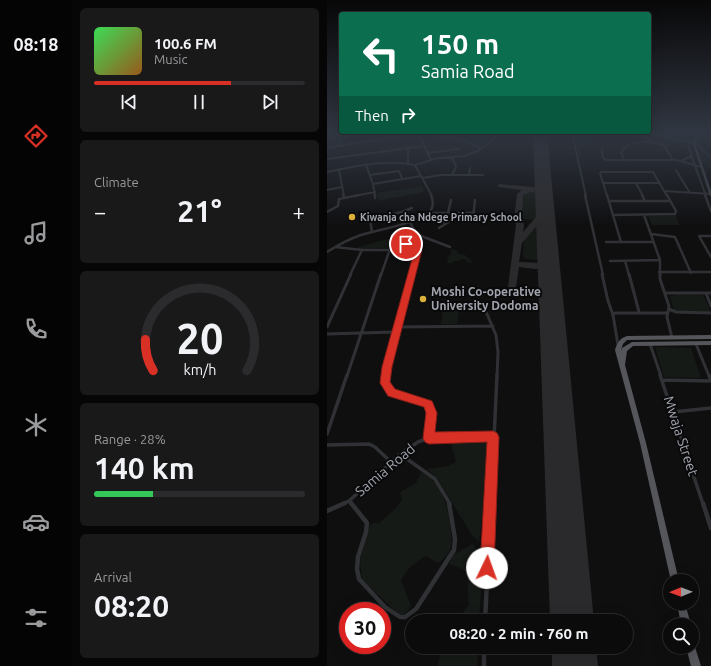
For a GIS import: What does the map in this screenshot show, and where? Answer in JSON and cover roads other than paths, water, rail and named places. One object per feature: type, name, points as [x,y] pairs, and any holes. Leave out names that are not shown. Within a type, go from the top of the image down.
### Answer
[{"type":"highway","points":[[673,574],[643,443],[618,350],[618,345],[627,338],[711,337]]},
{"type":"highway","points":[[622,365],[626,347],[632,344],[711,343]]},
{"type":"highway","points":[[693,654],[696,666]]},
{"type":"main road","points":[[701,164],[711,194]]},
{"type":"street","points":[[327,172],[372,164]]},
{"type":"street","points":[[412,164],[418,164]]},
{"type":"street","points":[[452,175],[456,167],[455,164]]},
{"type":"street","points":[[579,164],[608,301],[613,315],[618,345]]},
{"type":"street","points":[[692,164],[702,167]]},
{"type":"street","points":[[366,165],[373,184],[375,198]]},
{"type":"street","points":[[327,252],[357,236],[411,222],[429,213],[433,208],[434,200],[415,165]]},
{"type":"street","points":[[695,165],[711,211]]},
{"type":"street","points":[[469,175],[471,168]]},
{"type":"street","points":[[339,170],[344,198]]},
{"type":"street","points":[[676,170],[690,193]]},
{"type":"street","points":[[370,175],[399,171],[402,178]]},
{"type":"street","points":[[613,215],[675,214],[676,211],[653,172],[603,171],[600,173],[621,242]]},
{"type":"street","points":[[373,184],[402,178],[483,175]]},
{"type":"street","points":[[603,183],[660,183]]},
{"type":"street","points":[[636,183],[645,201]]},
{"type":"street","points":[[327,190],[341,187]]},
{"type":"street","points":[[664,191],[711,194]]},
{"type":"street","points":[[327,211],[338,206],[339,199],[375,192]]},
{"type":"street","points":[[439,228],[450,221],[451,200]]},
{"type":"street","points":[[473,218],[475,200]]},
{"type":"street","points":[[609,201],[670,201]]},
{"type":"street","points":[[372,232],[370,219],[402,212],[412,208]]},
{"type":"street","points":[[429,213],[473,213]]},
{"type":"street","points":[[436,213],[445,224]]},
{"type":"street","points":[[644,215],[659,260],[659,279],[665,293],[669,309],[667,313],[672,338]]},
{"type":"street","points":[[411,222],[416,234],[450,247]]},
{"type":"street","points":[[403,249],[416,234]]},
{"type":"street","points":[[651,234],[675,237],[691,273]]},
{"type":"street","points":[[711,236],[699,236],[711,257]]},
{"type":"street","points":[[606,242],[653,242]]},
{"type":"street","points":[[335,247],[362,250],[419,250],[397,327],[385,383],[392,393],[429,404],[432,413],[429,438]]},
{"type":"street","points":[[327,327],[362,250]]},
{"type":"street","points":[[327,434],[390,250]]},
{"type":"street","points":[[610,261],[659,260]]},
{"type":"street","points":[[625,261],[639,312]]},
{"type":"street","points":[[659,272],[711,272]]},
{"type":"street","points":[[665,293],[711,293]]},
{"type":"street","points":[[706,293],[711,306]]},
{"type":"street","points":[[484,307],[496,335],[498,352],[485,614]]},
{"type":"street","points":[[669,309],[676,312],[711,313]]},
{"type":"street","points":[[613,315],[619,312],[667,313]]},
{"type":"street","points":[[397,327],[493,326]]},
{"type":"street","points":[[327,334],[396,332]]},
{"type":"street","name":"Mwaja Street","points":[[651,344],[711,528]]},
{"type":"street","points":[[662,380],[711,381],[696,344]]},
{"type":"street","points":[[673,412],[711,409]]},
{"type":"street","name":"Samia Road","points":[[327,511],[349,501],[400,454],[418,442],[429,438],[493,437]]},
{"type":"street","points":[[327,445],[369,444],[375,447],[391,462]]},
{"type":"street","points":[[349,501],[367,523],[358,558],[357,569],[359,579],[385,607],[400,617],[405,617],[416,609],[424,598],[453,550],[455,538],[450,504],[435,479],[400,454]]},
{"type":"street","points":[[484,654],[484,666]]},
{"type":"place","name":"Kiwanja cha Ndege Primary School","points":[[352,217]]},
{"type":"place","name":"Moshi Co-operative University Dodoma","points":[[423,299]]}]
